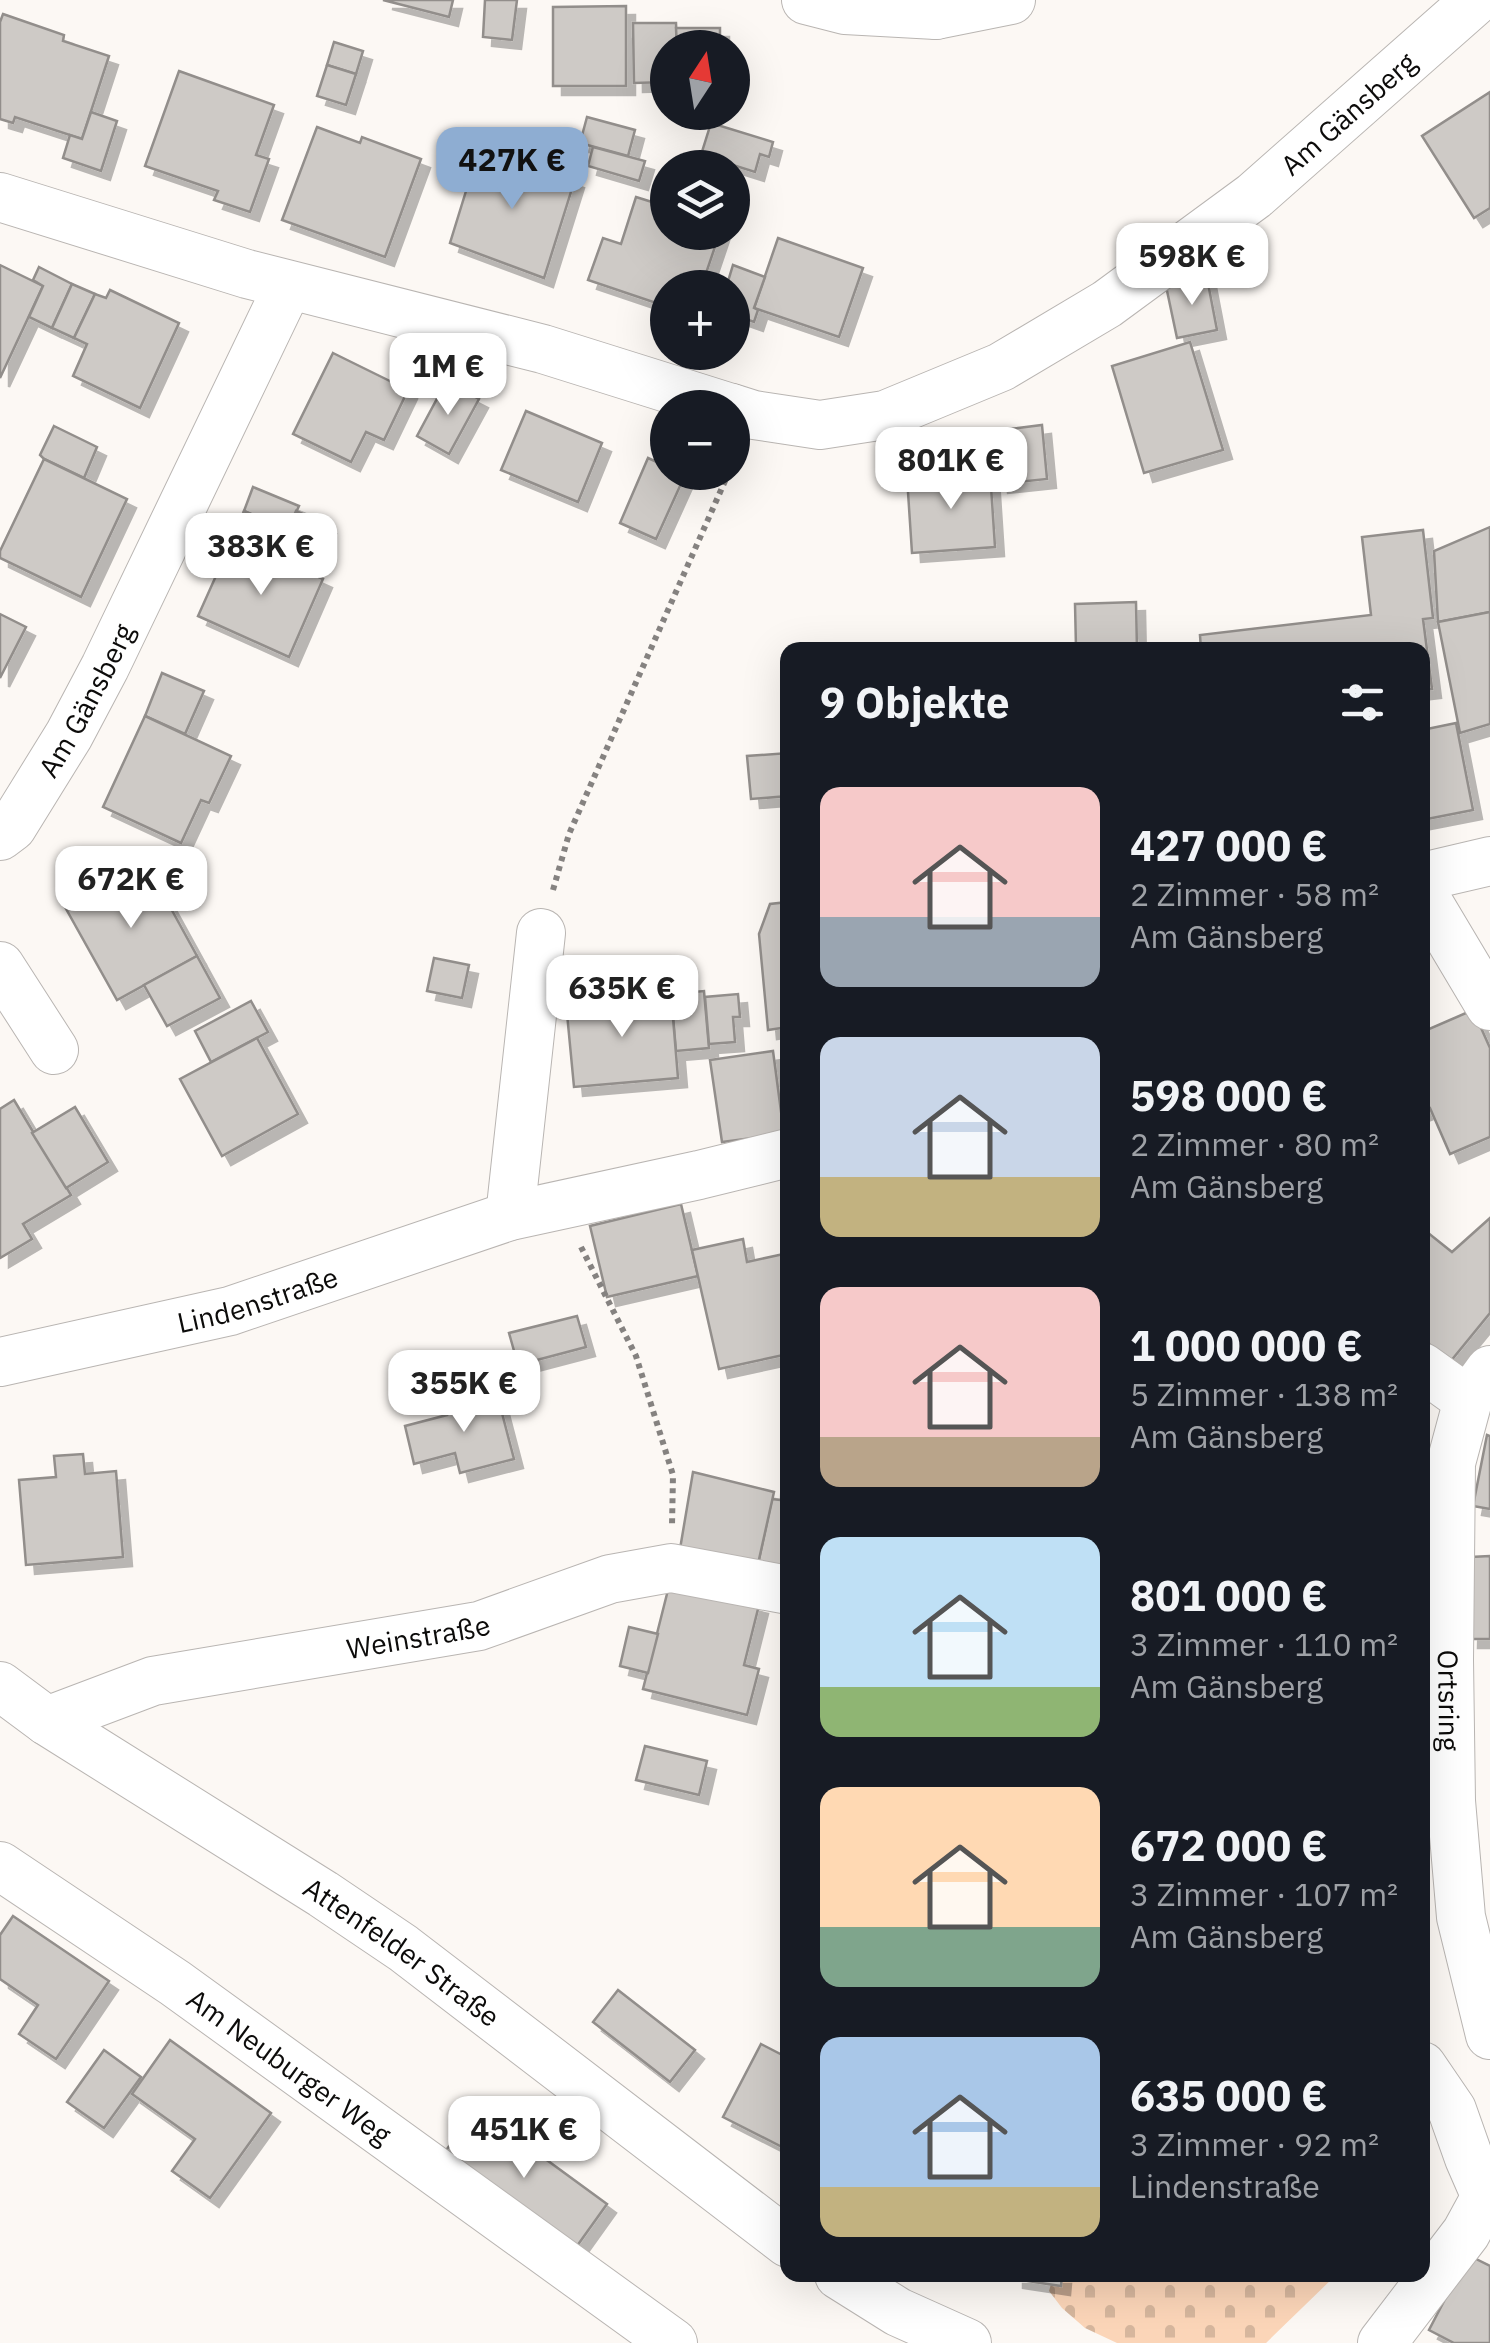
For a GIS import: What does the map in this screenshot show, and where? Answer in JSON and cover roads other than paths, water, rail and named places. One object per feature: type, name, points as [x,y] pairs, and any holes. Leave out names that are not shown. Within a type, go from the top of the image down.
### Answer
[{"type":"street","points":[[806,0],[845,10],[936,8],[1011,0]]},
{"type":"street","name":"Am Gänsberg","points":[[750,414],[820,425],[885,415],[1000,367],[1108,304],[1254,196],[1476,0]]},
{"type":"street","name":"Am Gänsberg","points":[[0,197],[288,286],[543,349],[674,390]]},
{"type":"street","name":"Am Gänsberg","points":[[0,836],[12,828],[87,701],[288,286]]},
{"type":"street","points":[[1430,875],[1490,861]]},
{"type":"street","points":[[1430,905],[1490,1006]]},
{"type":"street","points":[[510,1216],[541,933]]},
{"type":"street","points":[[0,966],[54,1050]]},
{"type":"street","name":"Lindenstraße","points":[[0,1362],[230,1311],[510,1216],[780,1155]]},
{"type":"street","points":[[1430,1370],[1479,1385]]},
{"type":"street","name":"Ortsring","points":[[1479,1385],[1451,1463],[1436,1658],[1460,1917],[1490,2036]]},
{"type":"street","name":"Weinstraße","points":[[48,1721],[153,1681],[479,1626],[610,1579],[672,1568],[780,1588]]},
{"type":"street","name":"Attenfelder Straße","points":[[0,1686],[48,1721],[403,1948],[780,2237]]},
{"type":"street","name":"Am Neuburger Weg","points":[[0,1866],[175,1983],[674,2343]]},
{"type":"street","points":[[1430,2078],[1452,2110],[1469,2158],[1489,2195],[1430,2280]]},
{"type":"street","points":[[849,2282],[898,2312],[966,2343]]},
{"type":"street","points":[[1382,2343],[1428,2282]]}]
